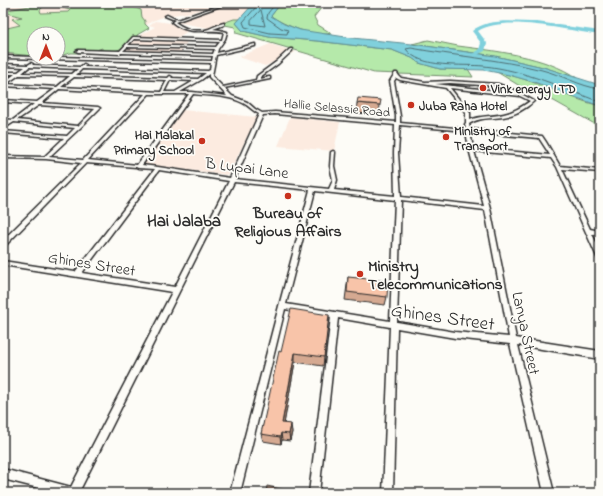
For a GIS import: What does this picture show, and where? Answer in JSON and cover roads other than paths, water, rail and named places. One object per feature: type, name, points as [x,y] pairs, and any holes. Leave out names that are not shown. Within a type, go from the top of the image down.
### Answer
[{"type":"street","points":[[166,16],[176,20],[228,3]]},
{"type":"street","points":[[176,20],[174,23],[191,30],[224,32],[226,34],[216,48],[210,76],[231,97]]},
{"type":"street","points":[[208,31],[223,24]]},
{"type":"street","points":[[185,34],[191,30]]},
{"type":"street","points":[[177,40],[181,37]]},
{"type":"street","points":[[115,60],[133,38],[222,41]]},
{"type":"street","points":[[162,93],[184,48],[190,40]]},
{"type":"street","points":[[78,51],[214,55],[254,45]]},
{"type":"street","points":[[127,46],[216,48]]},
{"type":"street","points":[[258,81],[258,76],[277,63],[292,50]]},
{"type":"street","points":[[3,57],[26,58]]},
{"type":"street","points":[[66,58],[213,64]]},
{"type":"street","points":[[3,128],[73,76],[90,59]]},
{"type":"street","points":[[3,64],[26,65]]},
{"type":"street","points":[[175,93],[210,72],[213,64]]},
{"type":"street","points":[[3,85],[29,66]]},
{"type":"street","points":[[66,66],[210,72]]},
{"type":"street","points":[[3,73],[198,80]]},
{"type":"street","points":[[388,493],[398,198],[396,153],[398,116],[392,81],[396,74],[398,78],[423,83],[521,96]]},
{"type":"street","points":[[221,88],[269,78]]},
{"type":"street","points":[[423,83],[450,82],[498,85],[532,102],[508,115],[478,119],[468,123],[467,112],[455,97],[452,90],[444,86]]},
{"type":"street","name":"Hallie Selassie Road","points":[[3,85],[148,93],[192,93],[231,97],[246,103],[261,114],[275,113],[397,123],[540,137],[545,140],[552,157],[559,167],[600,257]]},
{"type":"street","points":[[3,244],[85,162],[148,93]]},
{"type":"street","points":[[138,167],[192,93]]},
{"type":"street","points":[[3,101],[98,108],[44,159],[46,158]]},
{"type":"street","points":[[3,474],[74,493],[232,180],[261,114]]},
{"type":"street","points":[[3,120],[79,127]]},
{"type":"street","name":"Lanya Street","points":[[468,123],[468,131],[487,208],[513,341],[549,493]]},
{"type":"street","points":[[3,132],[68,137]]},
{"type":"street","points":[[472,150],[552,157]]},
{"type":"street","points":[[331,191],[335,180],[332,166],[333,152]]},
{"type":"street","name":"B Lupai Lane","points":[[3,157],[46,158],[158,168],[232,180],[487,208]]},
{"type":"street","points":[[3,163],[10,157]]},
{"type":"street","points":[[559,167],[600,172]]},
{"type":"street","points":[[77,274],[158,168]]},
{"type":"street","points":[[235,493],[313,189]]},
{"type":"street","points":[[588,231],[600,233]]},
{"type":"street","name":"Ghines Street","points":[[3,263],[176,290]]},
{"type":"street","name":"Ghines Street","points":[[282,306],[455,335],[513,341],[600,355]]},
{"type":"street","points":[[314,493],[335,315]]},
{"type":"water","points":[[254,3],[281,3],[271,16],[284,24],[300,30],[495,56],[543,67],[600,85],[600,106],[537,83],[509,75],[484,70],[440,69],[419,63],[412,58],[392,50],[269,37],[243,31],[236,23]]},
{"type":"waterway","points":[[475,54],[482,51],[484,43],[475,31],[490,24],[537,23],[600,33]]},
{"type":"place","name":"Vink energy LTD","points":[[483,88]]},
{"type":"place","name":"Juba Raha Hotel","points":[[411,105]]},
{"type":"place","name":"Ministry of Transport","points":[[446,137]]},
{"type":"place","name":"Hai Malakal Primary School","points":[[202,141]]},
{"type":"place","name":"Bureau of Religious Affairs","points":[[288,196]]},
{"type":"place","name":"Ministry Telecommunications","points":[[360,274]]},
{"type":"district","name":"Hai Jalaba","points":[[184,220]]}]
